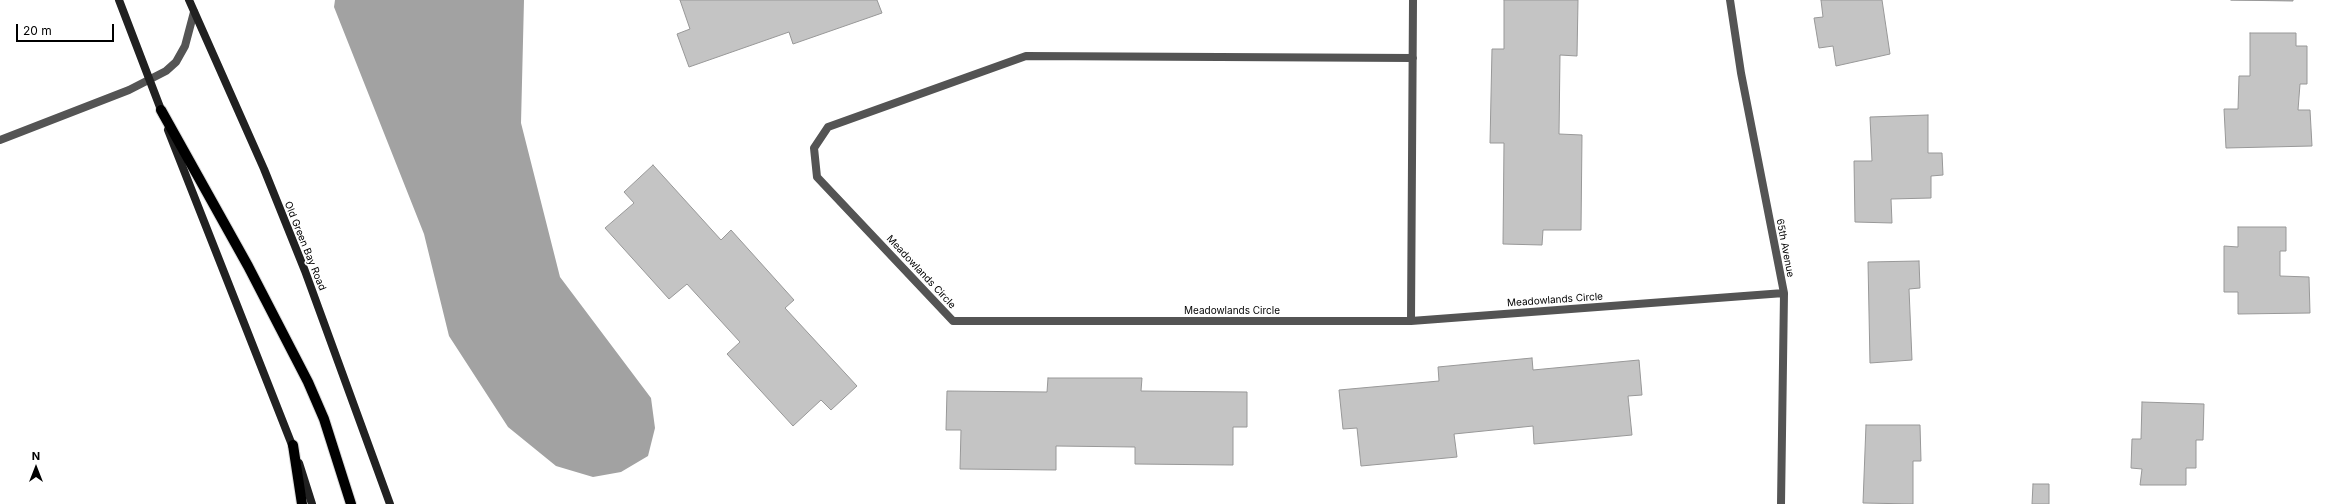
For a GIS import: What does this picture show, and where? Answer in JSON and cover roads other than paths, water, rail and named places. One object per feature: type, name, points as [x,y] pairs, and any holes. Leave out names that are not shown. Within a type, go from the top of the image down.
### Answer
[{"type":"main road","points":[[161,110],[248,266],[308,382],[324,418],[351,504]]},
{"type":"main road","points":[[293,445],[302,504]]},
{"type":"street","points":[[119,0],[293,445],[312,504]]},
{"type":"street","name":"Old Green Bay Road","points":[[189,0],[264,169],[308,278],[390,504]]},
{"type":"street","points":[[1411,321],[1413,0]]},
{"type":"street","name":"65th Avenue","points":[[1730,0],[1741,73],[1784,293],[1781,504]]},
{"type":"street","points":[[0,140],[150,80],[166,71],[179,57],[190,34],[194,12]]},
{"type":"street","name":"Meadowlands Circle","points":[[1413,58],[1026,56],[828,127],[814,148],[817,177],[953,321],[1411,321],[1784,293]]}]
